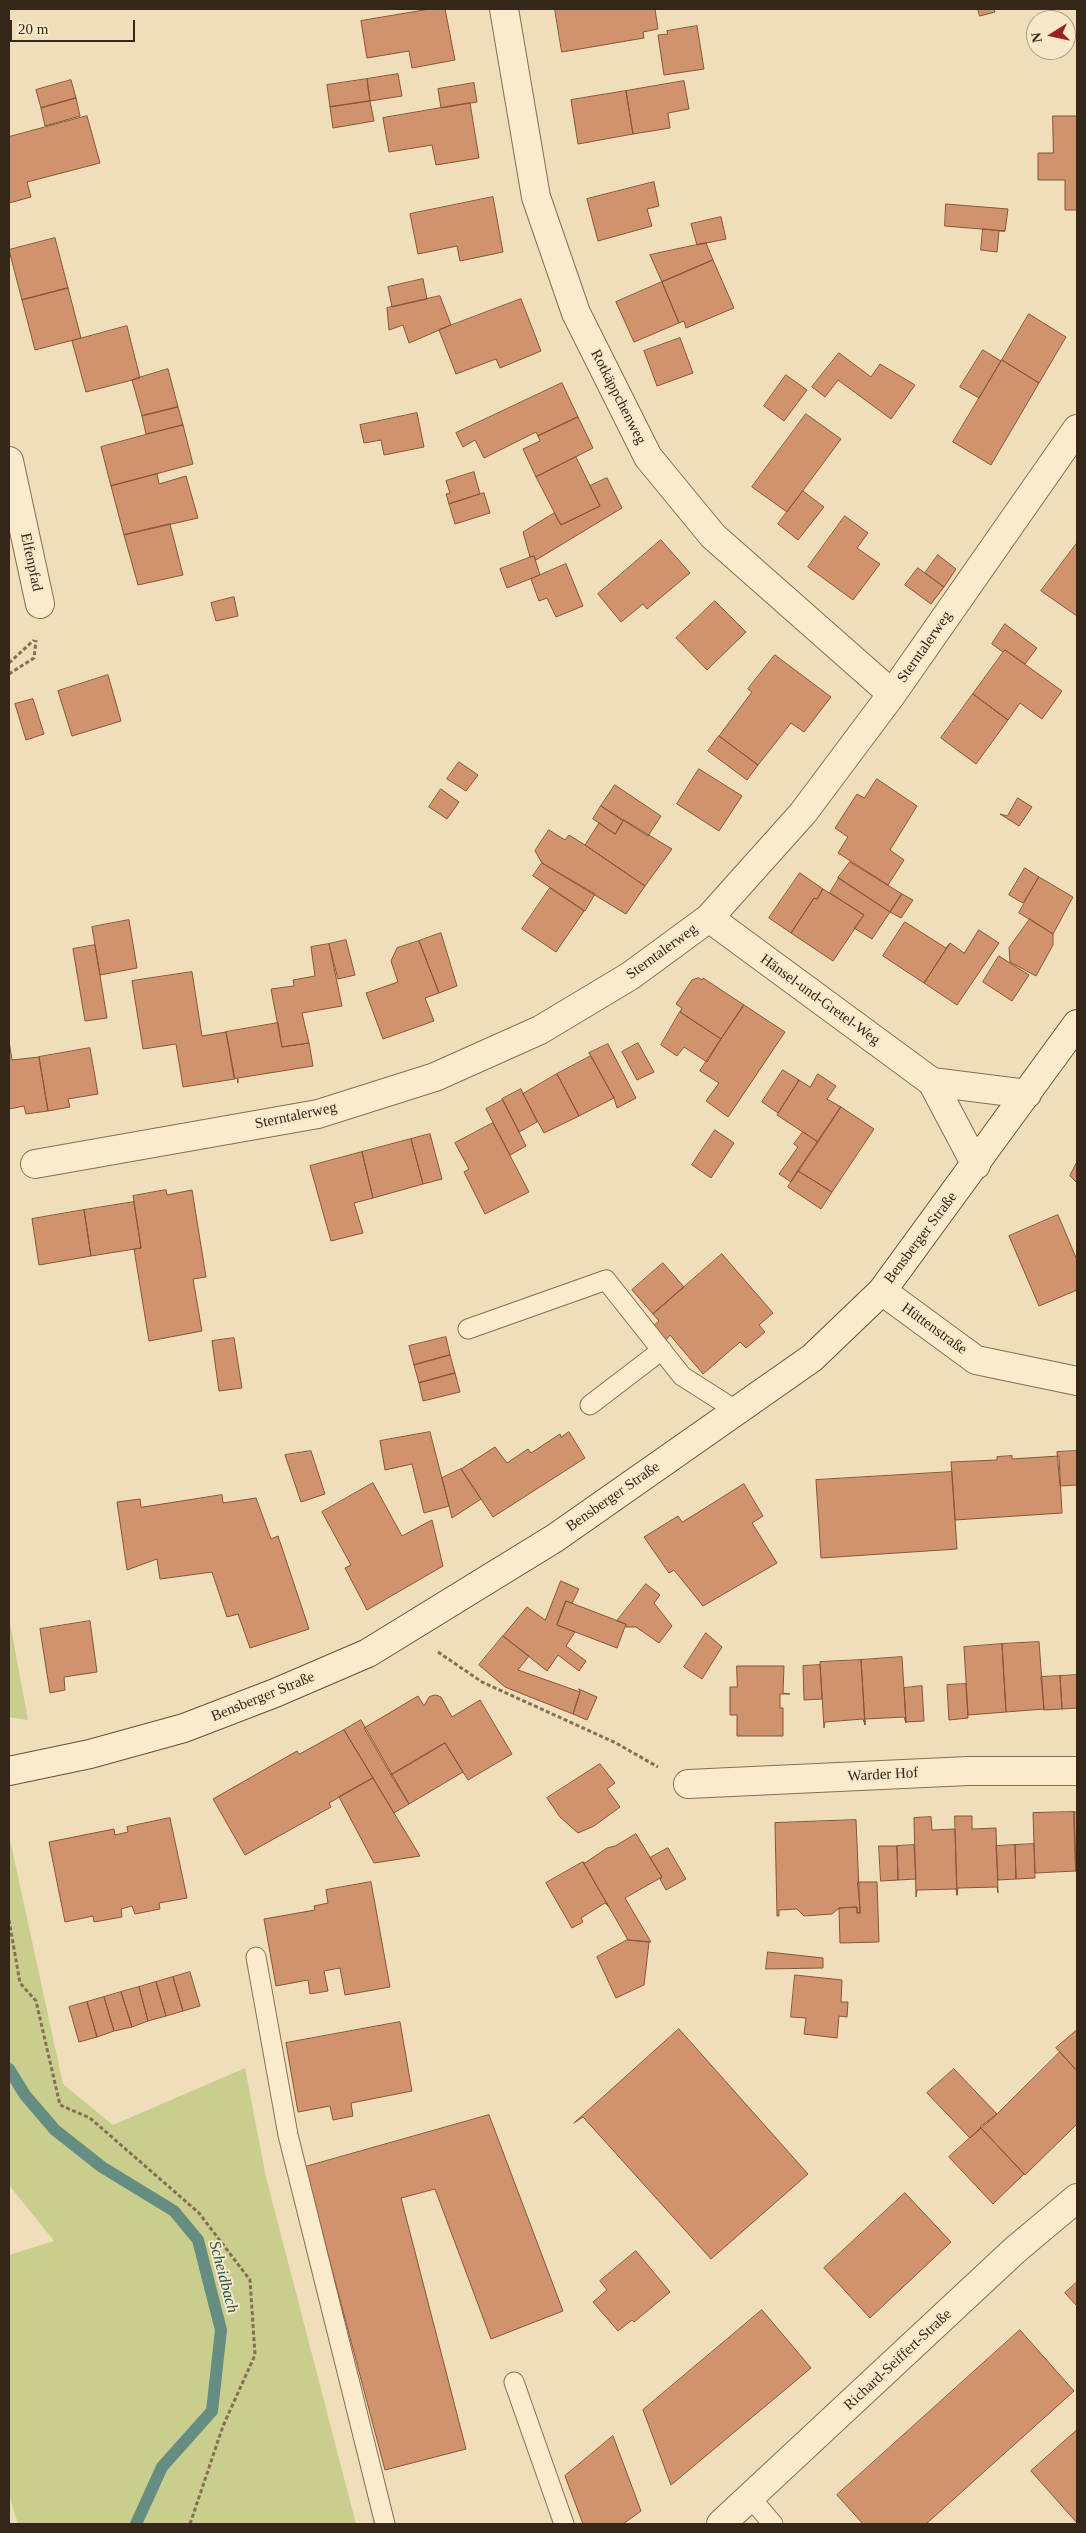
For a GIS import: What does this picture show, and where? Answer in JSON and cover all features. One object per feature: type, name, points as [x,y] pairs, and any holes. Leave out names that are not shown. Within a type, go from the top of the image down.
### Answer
[{"type":"street","name":"Rotkäppchenweg","points":[[504,9],[536,197],[576,313],[648,457],[713,536],[892,694]]},
{"type":"street","name":"Sterntalerweg","points":[[35,1164],[318,1114],[435,1077],[540,1030],[630,976],[709,918],[803,813],[892,694],[1077,428]]},
{"type":"street","name":"Elfenpfad","points":[[9,461],[40,604]]},
{"type":"street","name":"Hänsel-und-Gretel-Weg","points":[[709,918],[932,1082],[976,1164]]},
{"type":"street","name":"Bensberger Straße","points":[[9,1771],[90,1754],[184,1728],[275,1694],[368,1654],[555,1538],[812,1358],[882,1291],[1077,1024]]},
{"type":"street","name":"Hänsel-und-Gretel-Weg","points":[[932,1082],[1027,1094]]},
{"type":"street","name":"Hüttenstraße","points":[[882,1291],[976,1360],[1077,1381]]},
{"type":"street","name":"Warder Hof","points":[[688,1784],[968,1771],[1077,1771]]},
{"type":"street","name":"Richard-Seiffert-Straße","points":[[721,2524],[1008,2257],[1077,2198]]},
{"type":"lane","points":[[468,1329],[606,1280],[682,1376],[736,1411]]},
{"type":"lane","points":[[590,1405],[662,1350]]},
{"type":"lane","points":[[256,1956],[288,2135],[385,2524]]},
{"type":"lane","points":[[514,2382],[564,2524]]},
{"type":"lane","points":[[750,2497],[773,2524]]},
{"type":"path","points":[[9,663],[36,638]]},
{"type":"path","points":[[9,674],[34,658]]},
{"type":"path","points":[[408,1628],[446,1659],[482,1682],[616,1743],[688,1784]]},
{"type":"path","points":[[9,1920],[20,1983],[36,2002],[60,2105],[90,2118],[198,2213],[250,2280],[255,2355],[223,2426],[190,2524]]},
{"type":"green space","points":[[9,1617],[28,1720],[9,1717]]},
{"type":"green space","points":[[9,1835],[63,2084],[113,2125],[245,2068],[266,2177],[356,2524],[18,2524],[9,2496],[9,2255],[54,2241],[9,2185]]},
{"type":"building","points":[[430,9],[445,9],[455,60],[412,68],[409,51],[367,58],[361,21]]},
{"type":"building","points":[[555,9],[655,9],[658,29],[643,32],[644,38],[562,52]]},
{"type":"building","points":[[978,9],[994,9],[995,12],[980,16]]},
{"type":"building","points":[[697,26],[704,69],[664,75],[658,35],[668,34],[667,31]]},
{"type":"building","points":[[398,74],[402,96],[370,101],[367,79]]},
{"type":"building","points":[[367,79],[370,101],[330,107],[327,85]]},
{"type":"building","points":[[71,80],[76,98],[41,108],[36,90]]},
{"type":"building","points":[[684,81],[689,109],[668,113],[670,128],[633,134],[626,91]]},
{"type":"building","points":[[474,83],[477,102],[441,108],[438,89]]},
{"type":"building","points":[[626,91],[633,134],[578,144],[571,100]]},
{"type":"building","points":[[76,98],[80,116],[45,126],[41,108]]},
{"type":"building","points":[[370,101],[374,121],[333,128],[330,107]]},
{"type":"building","points":[[470,103],[479,158],[436,165],[432,145],[389,152],[383,118]]},
{"type":"building","points":[[87,116],[100,163],[27,182],[31,197],[9,203],[9,137]]},
{"type":"building","points":[[1053,116],[1077,116],[1077,210],[1065,210],[1065,180],[1038,180],[1038,153],[1053,153]]},
{"type":"building","points":[[654,182],[659,206],[647,209],[652,226],[598,241],[587,199]]},
{"type":"building","points":[[493,197],[503,252],[460,261],[457,246],[418,254],[410,214]]},
{"type":"building","points":[[946,204],[1008,209],[1005,231],[945,226]]},
{"type":"building","points":[[721,217],[726,239],[697,245],[691,224]]},
{"type":"building","points":[[983,229],[1005,231],[999,231],[997,252],[981,250]]},
{"type":"building","points":[[55,238],[68,288],[22,300],[9,250]]},
{"type":"building","points":[[706,243],[713,260],[662,282],[650,255]]},
{"type":"building","points":[[713,260],[734,308],[686,328],[684,321],[679,323],[662,282]]},
{"type":"building","points":[[423,279],[427,299],[392,307],[388,287]]},
{"type":"building","points":[[662,282],[679,323],[634,342],[616,302]]},
{"type":"building","points":[[68,288],[81,338],[35,350],[22,300]]},
{"type":"building","points":[[440,296],[451,325],[409,343],[403,325],[389,330],[387,308]]},
{"type":"building","points":[[521,299],[541,351],[500,368],[496,359],[456,374],[439,330]]},
{"type":"building","points":[[1029,314],[1066,337],[1039,383],[1002,360]]},
{"type":"building","points":[[127,326],[140,378],[86,392],[72,341]]},
{"type":"building","points":[[680,338],[693,373],[657,386],[644,351]]},
{"type":"building","points":[[983,350],[1001,361],[979,398],[960,387]]},
{"type":"building","points":[[839,353],[871,377],[880,364],[915,385],[891,419],[838,380],[825,397],[812,387]]},
{"type":"building","points":[[1002,360],[1039,383],[991,465],[953,442]]},
{"type":"building","points":[[168,369],[178,407],[142,416],[132,380]]},
{"type":"building","points":[[786,375],[807,390],[784,421],[764,406]]},
{"type":"building","points":[[562,383],[578,417],[538,436],[536,432],[484,458],[475,440],[463,447],[456,433]]},
{"type":"building","points":[[178,407],[183,425],[146,434],[142,416]]},
{"type":"building","points":[[417,413],[424,447],[384,455],[381,440],[364,443],[360,425]]},
{"type":"building","points":[[806,414],[841,439],[787,512],[752,487]]},
{"type":"building","points":[[578,417],[593,448],[536,477],[523,449],[540,441],[538,436]]},
{"type":"building","points":[[183,425],[193,464],[111,486],[101,447]]},
{"type":"building","points":[[576,457],[600,506],[561,525],[536,477]]},
{"type":"building","points":[[474,472],[480,494],[449,504],[446,494],[450,493],[446,481]]},
{"type":"building","points":[[157,474],[159,484],[186,476],[198,518],[124,535],[111,486]]},
{"type":"building","points":[[607,478],[622,508],[536,560],[534,556],[530,557],[523,532],[554,513],[561,525],[600,506],[590,486]]},
{"type":"building","points":[[803,491],[824,507],[798,540],[778,524]]},
{"type":"building","points":[[484,493],[490,513],[455,524],[449,504]]},
{"type":"building","points":[[845,516],[868,533],[857,548],[880,564],[853,600],[808,567]]},
{"type":"building","points":[[170,524],[183,575],[138,585],[124,535]]},
{"type":"building","points":[[661,540],[690,573],[647,609],[643,604],[621,622],[598,594]]},
{"type":"building","points":[[1077,543],[1077,616],[1041,591]]},
{"type":"building","points":[[938,555],[956,569],[944,587],[925,573]]},
{"type":"building","points":[[534,556],[540,575],[507,588],[500,569]]},
{"type":"building","points":[[566,564],[583,606],[556,617],[547,598],[539,601],[531,579]]},
{"type":"building","points":[[918,568],[944,587],[931,604],[905,585]]},
{"type":"building","points":[[234,597],[238,616],[216,621],[211,603]]},
{"type":"building","points":[[715,601],[746,632],[707,670],[676,638]]},
{"type":"building","points":[[1005,624],[1037,648],[1025,664],[1005,650],[1003,652],[992,644]]},
{"type":"building","points":[[1005,650],[1062,691],[1042,719],[1020,703],[1008,720],[973,694]]},
{"type":"building","points":[[775,655],[831,697],[804,732],[791,723],[758,765],[719,736],[752,692],[748,689]]},
{"type":"building","points":[[108,675],[121,721],[72,736],[58,691]]},
{"type":"building","points":[[973,694],[1008,720],[976,764],[941,738]]},
{"type":"building","points":[[33,699],[44,734],[26,740],[15,704]]},
{"type":"building","points":[[719,736],[758,765],[747,780],[708,751]]},
{"type":"building","points":[[459,762],[478,775],[466,791],[447,779]]},
{"type":"building","points":[[699,769],[742,796],[719,831],[677,804]]},
{"type":"building","points":[[877,779],[917,806],[890,850],[904,860],[888,885],[838,853],[848,837],[835,828],[857,794],[864,798]]},
{"type":"building","points":[[615,785],[661,816],[648,836],[601,806]]},
{"type":"building","points":[[441,789],[459,802],[447,819],[429,807]]},
{"type":"building","points":[[1018,798],[1032,807],[1019,826],[1000,814],[1007,816]]},
{"type":"building","points":[[601,806],[623,821],[615,834],[593,819]]},
{"type":"building","points":[[624,820],[672,849],[645,886],[585,845],[599,823],[615,834]]},
{"type":"building","points":[[549,830],[565,840],[569,835],[645,886],[626,914],[542,863],[535,851]]},
{"type":"building","points":[[850,862],[902,894],[890,912],[838,878]]},
{"type":"building","points":[[542,863],[595,894],[585,911],[533,876]]},
{"type":"building","points":[[1025,868],[1039,877],[1023,903],[1009,895]]},
{"type":"building","points":[[800,873],[823,889],[817,899],[814,898],[791,933],[769,918]]},
{"type":"building","points":[[1039,877],[1073,897],[1053,934],[1019,913]]},
{"type":"building","points":[[839,878],[890,912],[872,939],[854,928],[864,915],[830,893]]},
{"type":"building","points":[[550,888],[584,911],[556,952],[522,929]]},
{"type":"building","points":[[823,889],[864,915],[833,961],[791,933],[814,898],[817,899]]},
{"type":"building","points":[[902,894],[913,900],[901,918],[890,912]]},
{"type":"building","points":[[1030,919],[1053,934],[1053,945],[1036,976],[1010,962],[1009,948]]},
{"type":"building","points":[[129,920],[137,968],[100,975],[92,927]]},
{"type":"building","points":[[905,922],[946,948],[950,943],[924,983],[883,956]]},
{"type":"building","points":[[979,930],[999,943],[957,1005],[924,983],[950,943],[964,953]]},
{"type":"building","points":[[441,933],[457,986],[439,993],[419,941]]},
{"type":"building","points":[[346,940],[355,975],[338,979],[329,944]]},
{"type":"building","points":[[419,941],[439,993],[425,998],[434,1021],[383,1039],[366,993],[398,982],[391,961],[397,948]]},
{"type":"building","points":[[329,944],[342,1006],[302,1013],[309,1043],[282,1047],[271,989],[294,986],[293,980],[315,976],[311,947]]},
{"type":"building","points":[[95,945],[107,1018],[85,1021],[73,949]]},
{"type":"building","points":[[999,956],[1029,975],[1012,1001],[983,982]]},
{"type":"building","points":[[192,972],[202,1036],[226,1032],[235,1079],[183,1087],[176,1044],[143,1049],[132,981]]},
{"type":"building","points":[[699,978],[702,980],[703,978],[744,1005],[721,1039],[680,1012],[682,1008],[676,1004],[692,980]]},
{"type":"building","points":[[744,1005],[785,1032],[728,1117],[706,1101],[719,1083],[700,1071]]},
{"type":"building","points":[[680,1012],[721,1039],[707,1062],[684,1047],[677,1056],[661,1045]]},
{"type":"building","points":[[278,1023],[282,1047],[309,1043],[313,1066],[238,1078],[238,1083],[237,1078],[234,1078],[226,1032]]},
{"type":"building","points":[[9,1041],[12,1060],[39,1057],[48,1111],[26,1114],[24,1106],[9,1109]]},
{"type":"building","points":[[638,1043],[654,1072],[637,1080],[622,1052]]},
{"type":"building","points":[[608,1044],[636,1098],[617,1108],[614,1098],[589,1053]]},
{"type":"building","points":[[90,1048],[98,1094],[68,1099],[70,1107],[48,1111],[39,1057]]},
{"type":"building","points":[[591,1056],[614,1098],[579,1116],[557,1074]]},
{"type":"building","points":[[783,1070],[799,1080],[778,1113],[762,1102]]},
{"type":"building","points":[[557,1074],[579,1116],[544,1133],[523,1094]]},
{"type":"building","points":[[818,1074],[836,1086],[827,1099],[841,1107],[818,1142],[777,1115],[799,1080],[810,1087]]},
{"type":"building","points":[[521,1089],[537,1122],[519,1132],[502,1099]]},
{"type":"building","points":[[503,1100],[526,1146],[510,1155],[486,1109]]},
{"type":"building","points":[[841,1107],[874,1129],[832,1192],[798,1171]]},
{"type":"building","points":[[493,1123],[529,1192],[485,1214],[464,1172],[469,1169],[455,1143]]},
{"type":"building","points":[[715,1130],[734,1143],[711,1178],[692,1165]]},
{"type":"building","points":[[803,1132],[818,1142],[791,1182],[779,1174],[798,1147],[794,1144]]},
{"type":"building","points":[[430,1134],[442,1179],[423,1184],[411,1139]]},
{"type":"building","points":[[411,1139],[423,1184],[373,1198],[362,1152]]},
{"type":"building","points":[[362,1152],[373,1198],[354,1203],[363,1233],[331,1241],[310,1166]]},
{"type":"building","points":[[1077,1162],[1077,1183],[1070,1176]]},
{"type":"building","points":[[798,1171],[832,1192],[821,1209],[788,1187]]},
{"type":"building","points":[[166,1190],[167,1195],[192,1190],[206,1277],[193,1279],[202,1331],[149,1341],[134,1249],[141,1248],[133,1196]]},
{"type":"building","points":[[134,1202],[141,1248],[91,1256],[84,1210]]},
{"type":"building","points":[[84,1210],[91,1256],[39,1265],[32,1219]]},
{"type":"building","points":[[1058,1215],[1077,1260],[1077,1290],[1039,1306],[1009,1236]]},
{"type":"building","points":[[722,1254],[773,1313],[759,1325],[765,1332],[746,1348],[740,1342],[703,1374],[670,1335],[665,1341],[652,1327],[659,1321],[653,1314]]},
{"type":"building","points":[[663,1263],[684,1287],[653,1314],[632,1290]]},
{"type":"building","points":[[446,1337],[450,1355],[414,1365],[409,1346]]},
{"type":"building","points":[[234,1338],[242,1388],[219,1391],[212,1341]]},
{"type":"building","points":[[450,1355],[455,1373],[419,1383],[414,1365]]},
{"type":"building","points":[[455,1373],[460,1392],[423,1401],[419,1383]]},
{"type":"building","points":[[430,1432],[449,1506],[424,1513],[412,1464],[385,1470],[380,1441]]},
{"type":"building","points":[[569,1432],[585,1458],[493,1517],[461,1469],[495,1447],[507,1463],[528,1449],[531,1453],[560,1434],[561,1437]]},
{"type":"building","points":[[311,1451],[325,1494],[301,1502],[285,1455]]},
{"type":"building","points":[[1077,1451],[1077,1485],[1060,1486],[1057,1452]]},
{"type":"building","points":[[1012,1456],[1012,1459],[1059,1456],[1062,1513],[955,1520],[951,1462],[997,1460],[997,1457]]},
{"type":"building","points":[[461,1469],[481,1499],[452,1518],[442,1478]]},
{"type":"building","points":[[952,1472],[957,1549],[821,1558],[816,1480]]},
{"type":"building","points":[[373,1483],[402,1536],[432,1520],[443,1566],[367,1610],[345,1568],[351,1565],[322,1512]]},
{"type":"building","points":[[744,1484],[763,1516],[752,1523],[777,1563],[703,1606],[674,1570],[669,1573],[644,1537],[678,1516],[682,1522]]},
{"type":"building","points":[[222,1495],[223,1503],[256,1498],[271,1539],[278,1536],[309,1629],[250,1648],[238,1614],[227,1617],[212,1572],[160,1579],[157,1559],[127,1570],[117,1502],[140,1499],[141,1507]]},
{"type":"building","points":[[561,1581],[579,1589],[572,1603],[566,1601],[557,1625],[575,1632],[566,1646],[586,1661],[579,1671],[558,1655],[547,1671],[503,1636],[527,1607],[545,1620]]},
{"type":"building","points":[[646,1584],[660,1595],[654,1603],[672,1626],[659,1643],[636,1627],[626,1627],[626,1624],[617,1621]]},
{"type":"building","points":[[566,1601],[626,1624],[617,1648],[557,1625]]},
{"type":"building","points":[[90,1621],[97,1672],[64,1677],[65,1690],[50,1693],[40,1629]]},
{"type":"building","points":[[706,1633],[722,1647],[702,1679],[684,1667]]},
{"type":"building","points":[[503,1636],[529,1656],[518,1670],[580,1692],[573,1714],[505,1687],[479,1665]]},
{"type":"building","points":[[1039,1642],[1044,1709],[1006,1712],[1002,1644]]},
{"type":"building","points":[[1002,1644],[1006,1712],[968,1715],[964,1647]]},
{"type":"building","points":[[902,1657],[906,1723],[904,1717],[865,1719],[865,1725],[861,1660]]},
{"type":"building","points":[[861,1660],[865,1725],[863,1719],[825,1722],[824,1728],[820,1662]]},
{"type":"building","points":[[820,1665],[822,1699],[804,1700],[803,1666]]},
{"type":"building","points":[[737,1666],[784,1666],[783,1693],[790,1694],[780,1694],[780,1708],[783,1708],[783,1736],[737,1736],[737,1715],[730,1715],[730,1687],[737,1687]]},
{"type":"building","points":[[1077,1675],[1077,1708],[1062,1709],[1060,1676]]},
{"type":"building","points":[[1060,1676],[1062,1709],[1044,1710],[1041,1677]]},
{"type":"building","points":[[966,1684],[968,1718],[949,1720],[947,1685]]},
{"type":"building","points":[[922,1686],[924,1721],[906,1722],[904,1688]]},
{"type":"building","points":[[579,1689],[597,1697],[587,1720],[573,1714],[580,1692]]},
{"type":"building","points":[[436,1695],[441,1697],[452,1717],[480,1700],[512,1754],[468,1780],[445,1743],[391,1775],[364,1728],[418,1696],[424,1706],[429,1697]]},
{"type":"building","points":[[361,1720],[409,1804],[394,1813],[344,1730]]},
{"type":"building","points":[[344,1730],[373,1778],[329,1803],[331,1807],[245,1855],[213,1799],[297,1751],[299,1754]]},
{"type":"building","points":[[445,1743],[463,1772],[409,1804],[391,1775]]},
{"type":"building","points":[[600,1764],[615,1783],[607,1789],[620,1807],[594,1826],[578,1833],[560,1817],[547,1798]]},
{"type":"building","points":[[373,1778],[420,1856],[374,1863],[339,1797]]},
{"type":"building","points":[[1074,1812],[1076,1871],[1035,1873],[1033,1813]]},
{"type":"building","points":[[1074,1812],[1077,1812],[1077,1871],[1076,1871]]},
{"type":"building","points":[[955,1816],[972,1816],[972,1829],[996,1828],[998,1893],[997,1887],[958,1888],[957,1895]]},
{"type":"building","points":[[931,1817],[932,1830],[955,1829],[957,1895],[956,1889],[917,1890],[916,1897],[914,1818]]},
{"type":"building","points":[[170,1818],[187,1898],[159,1903],[160,1909],[135,1914],[132,1906],[121,1909],[122,1917],[94,1922],[93,1916],[65,1922],[49,1842],[114,1829],[115,1835],[128,1832],[127,1827]]},
{"type":"building","points":[[856,1820],[860,1913],[857,1913],[857,1907],[839,1908],[832,1914],[804,1916],[797,1909],[779,1910],[779,1916],[777,1916],[775,1823]]},
{"type":"building","points":[[636,1834],[662,1877],[625,1898],[651,1942],[628,1940],[583,1862],[585,1863],[607,1848],[615,1846]]},
{"type":"building","points":[[1034,1844],[1035,1878],[1016,1879],[1015,1845]]},
{"type":"building","points":[[914,1845],[916,1879],[898,1880],[897,1846]]},
{"type":"building","points":[[1015,1845],[1016,1879],[998,1880],[996,1846]]},
{"type":"building","points":[[879,1846],[897,1846],[898,1880],[881,1881]]},
{"type":"building","points":[[668,1848],[686,1879],[666,1890],[660,1879],[662,1877],[650,1858]]},
{"type":"building","points":[[583,1862],[609,1907],[605,1903],[581,1918],[583,1922],[572,1928],[546,1883]]},
{"type":"building","points":[[371,1882],[390,1987],[345,1995],[340,1968],[324,1971],[328,1991],[310,1994],[308,1980],[276,1986],[264,1919],[315,1910],[314,1906],[328,1903],[326,1890]]},
{"type":"building","points":[[858,1882],[877,1882],[879,1942],[840,1943],[839,1908],[857,1907],[857,1913],[860,1913]]},
{"type":"building","points":[[627,1940],[649,1942],[644,1985],[616,1998],[597,1957]]},
{"type":"building","points":[[768,1952],[823,1958],[823,1968],[766,1969]]},
{"type":"building","points":[[190,1972],[200,2006],[183,2011],[173,1977]]},
{"type":"building","points":[[795,1975],[842,1980],[841,2002],[848,2002],[847,2017],[839,2016],[837,2038],[804,2034],[806,2018],[791,2017]]},
{"type":"building","points":[[173,1977],[183,2011],[166,2016],[156,1982]]},
{"type":"building","points":[[156,1982],[166,2016],[148,2021],[139,1987]]},
{"type":"building","points":[[139,1987],[148,2021],[132,2027],[121,1992]]},
{"type":"building","points":[[121,1992],[132,2027],[114,2031],[104,1997]]},
{"type":"building","points":[[104,1997],[114,2031],[97,2037],[87,2002]]},
{"type":"building","points":[[87,2002],[97,2037],[79,2042],[69,2007]]},
{"type":"building","points":[[400,2022],[412,2091],[351,2103],[353,2116],[333,2120],[330,2106],[298,2112],[286,2043]]},
{"type":"building","points":[[679,2029],[808,2174],[711,2259],[583,2117],[574,2123]]},
{"type":"building","points":[[1077,2030],[1077,2071],[1056,2048]]},
{"type":"building","points":[[1060,2052],[1077,2071],[1077,2124],[1025,2175],[980,2127],[997,2114]]},
{"type":"building","points":[[954,2069],[997,2114],[970,2138],[927,2093]]},
{"type":"building","points":[[489,2115],[563,2311],[491,2339],[435,2189],[401,2198],[466,2449],[385,2470],[305,2167]]},
{"type":"building","points":[[981,2128],[1024,2174],[993,2204],[949,2157]]},
{"type":"building","points":[[905,2193],[951,2242],[870,2318],[824,2268]]},
{"type":"building","points":[[636,2251],[670,2292],[634,2322],[632,2320],[618,2331],[593,2302],[607,2290],[600,2281]]},
{"type":"building","points":[[1077,2282],[1077,2306],[1065,2293]]},
{"type":"building","points":[[762,2310],[811,2368],[671,2485],[643,2410]]},
{"type":"building","points":[[1020,2330],[1074,2391],[926,2524],[863,2524],[837,2495]]},
{"type":"building","points":[[1077,2430],[1077,2523],[1031,2471]]},
{"type":"building","points":[[613,2436],[641,2511],[623,2524],[583,2524],[565,2476]]},
{"type":"waterway","name":"Scheidbach","points":[[9,2069],[25,2095],[55,2130],[102,2167],[174,2211],[198,2240],[221,2330],[212,2411],[162,2467],[136,2524]]}]
